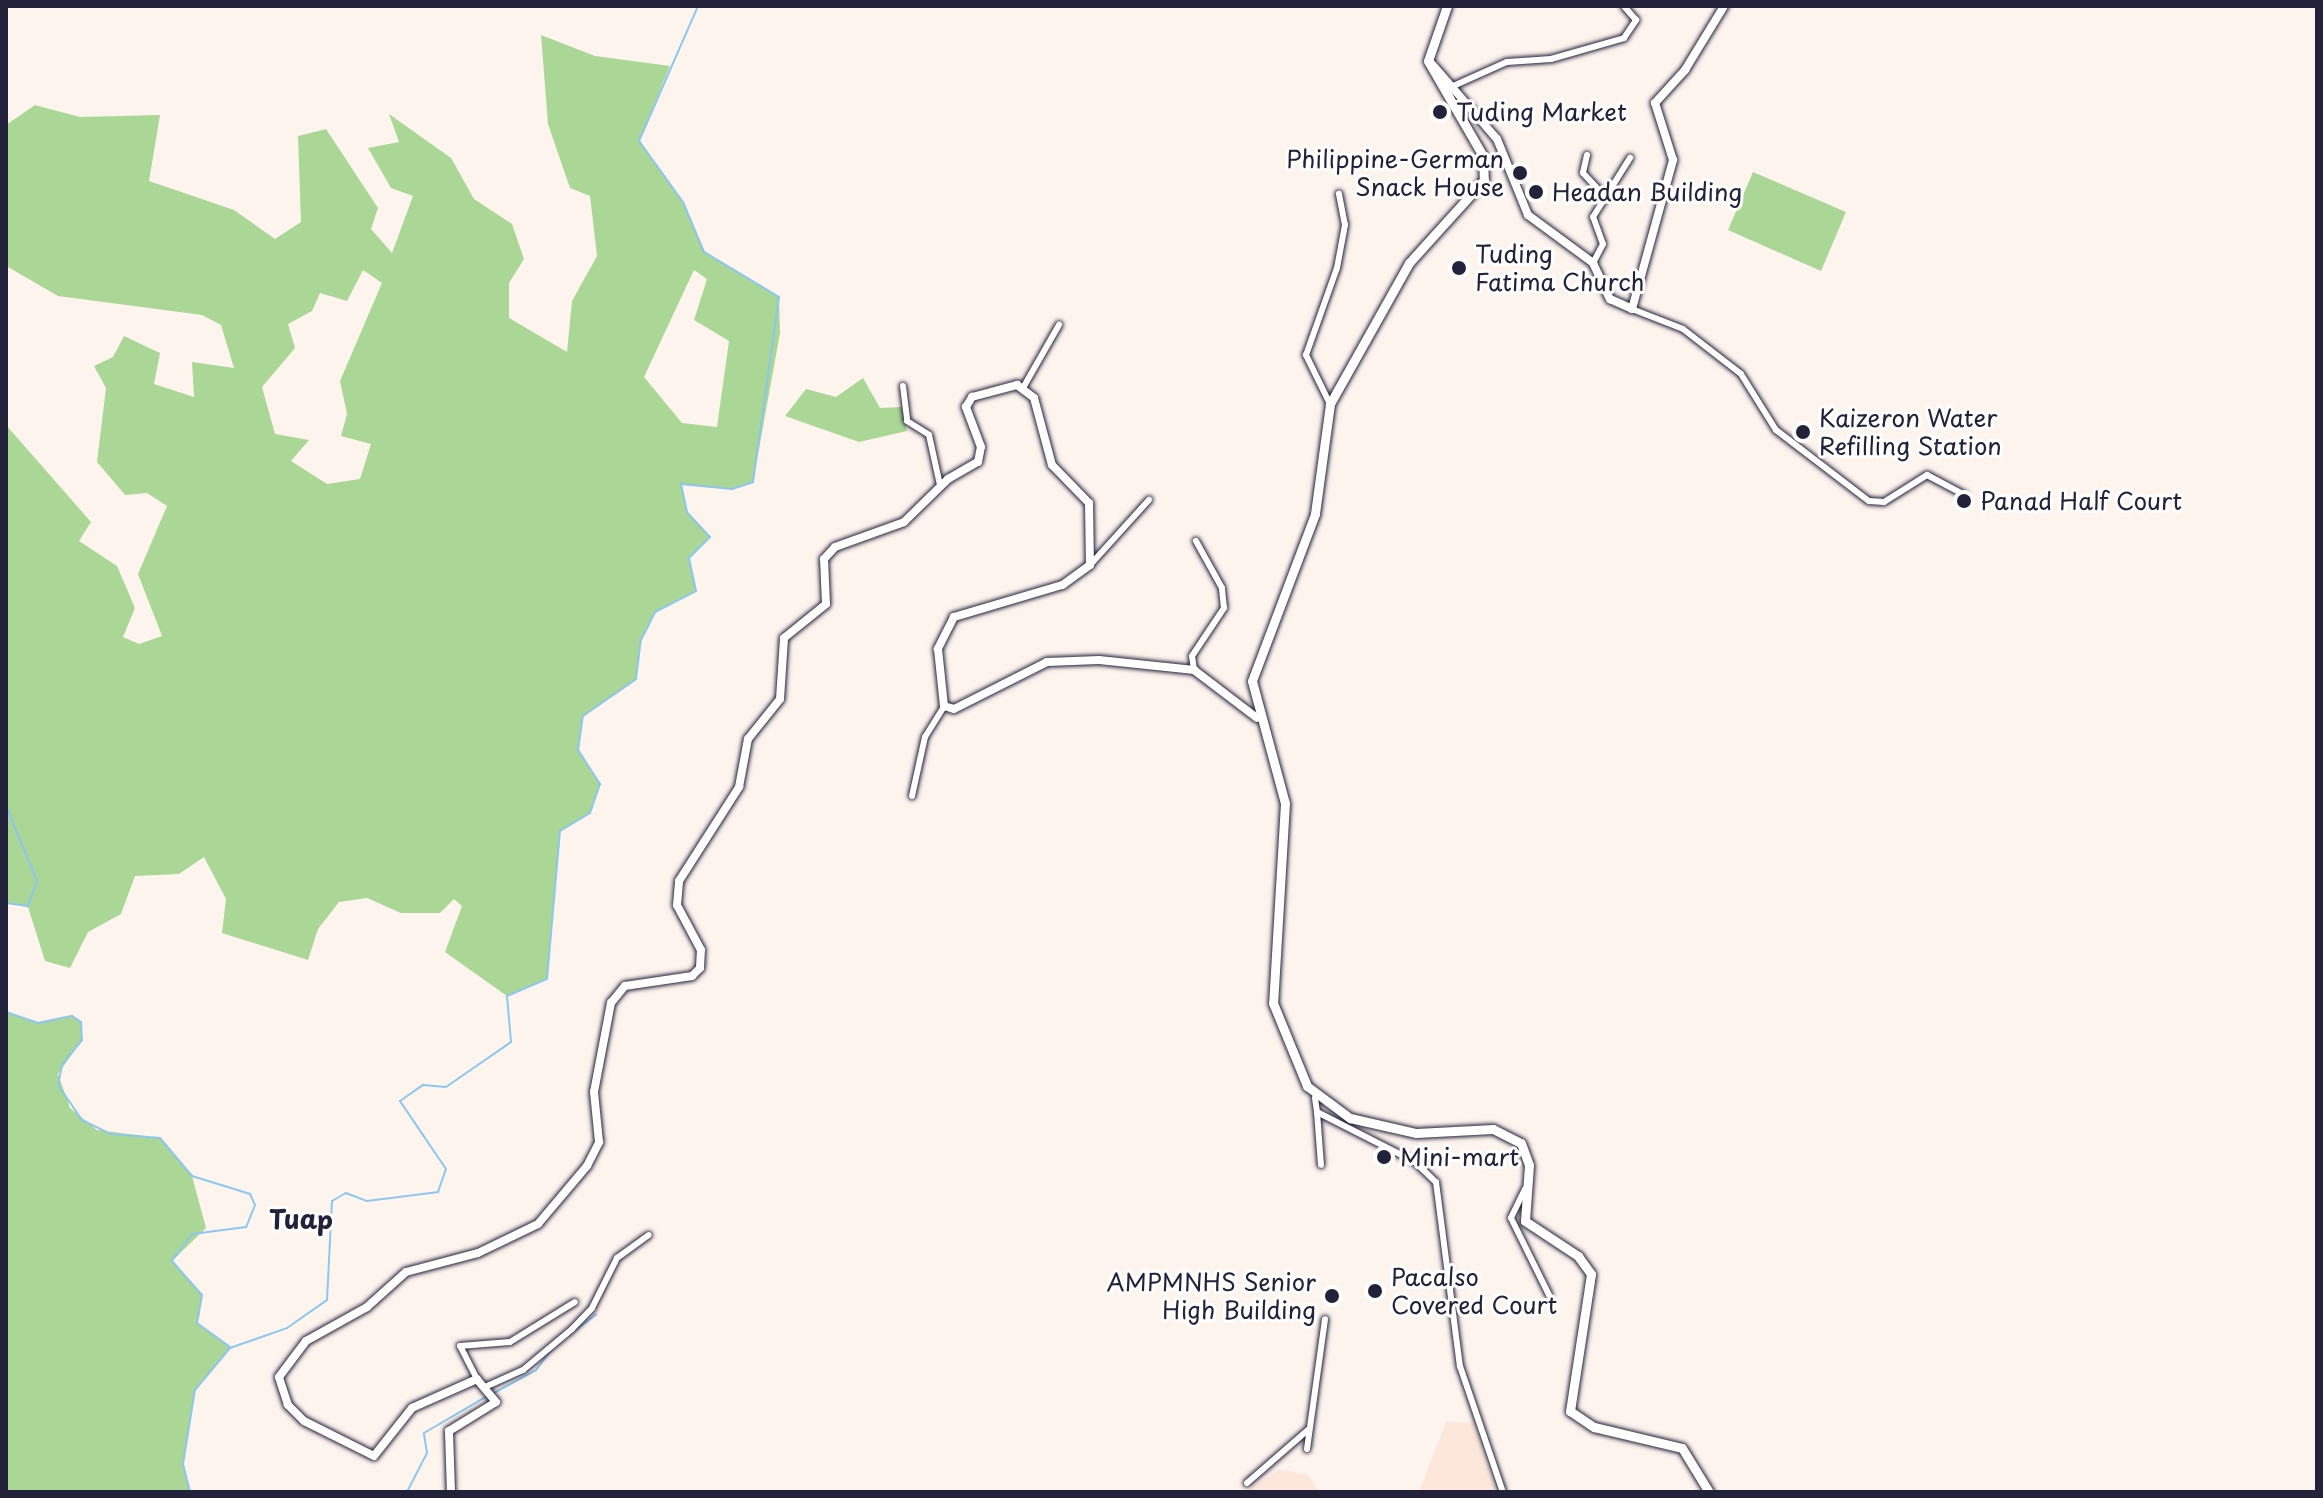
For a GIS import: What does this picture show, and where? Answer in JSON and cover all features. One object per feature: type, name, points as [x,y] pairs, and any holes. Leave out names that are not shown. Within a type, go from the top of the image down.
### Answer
[{"type":"main road","points":[[1447,6],[1428,61],[1483,156],[1484,180],[1409,263],[1330,404],[1315,514],[1256,660],[1257,718],[1285,803],[1273,1003],[1315,1098],[1390,1131],[1504,1131],[1526,1154],[1530,1229],[1578,1256],[1591,1274],[1570,1411],[1594,1427],[1682,1448],[1709,1492]]},
{"type":"street","points":[[1451,87],[1507,62],[1551,59],[1624,38],[1636,20],[1624,6]]},
{"type":"street","points":[[1632,309],[1673,160],[1655,103],[1685,70],[1724,6]]},
{"type":"street","points":[[1428,61],[1497,139],[1528,215],[1593,263],[1610,299],[1683,329],[1741,374],[1776,430],[1869,501],[1884,502],[1927,475],[1965,495]]},
{"type":"street","points":[[1587,155],[1583,173],[1605,197]]},
{"type":"street","points":[[1593,263],[1603,244],[1593,217],[1630,158]]},
{"type":"street","points":[[1330,404],[1306,355],[1337,268],[1345,225],[1339,194]]},
{"type":"street","points":[[1023,388],[1059,325]]},
{"type":"street","points":[[903,386],[907,421],[929,435],[940,485]]},
{"type":"street","points":[[477,1379],[412,1408],[374,1456],[304,1421],[288,1405],[279,1377],[306,1341],[367,1307],[406,1272],[478,1253],[538,1224],[587,1166],[599,1142],[594,1092],[611,1003],[625,986],[692,976],[700,968],[701,950],[677,905],[679,881],[739,787],[748,739],[780,699],[784,638],[826,604],[824,559],[835,547],[904,522],[940,485],[978,462],[981,447],[967,402],[996,387],[1023,388],[1034,398],[1052,465],[1089,503],[1090,565]]},
{"type":"street","points":[[912,796],[925,737],[944,706],[938,649],[954,617],[1051,589],[1090,565],[1149,500]]},
{"type":"street","points":[[1194,670],[1192,656],[1224,608],[1222,588],[1196,541]]},
{"type":"street","points":[[944,706],[954,709],[1047,662],[1194,670],[1257,718]]},
{"type":"street","points":[[1315,1098],[1321,1165]]},
{"type":"street","points":[[1317,1112],[1415,1162],[1436,1182],[1460,1366],[1503,1492]]},
{"type":"street","points":[[1527,1186],[1511,1218],[1549,1295]]},
{"type":"street","points":[[485,1387],[523,1370],[572,1329],[592,1308],[617,1258],[649,1235]]},
{"type":"street","points":[[451,1492],[449,1431],[496,1402],[457,1351],[510,1342],[575,1302]]},
{"type":"street","points":[[1307,1449],[1325,1319]]},
{"type":"street","points":[[1247,1483],[1308,1430]]},
{"type":"shaded area","points":[[1446,1422],[1473,1423],[1496,1492],[1419,1492]]},
{"type":"shaded area","points":[[1280,1469],[1308,1475],[1319,1492],[1245,1492]]},
{"type":"green space","points":[[541,35],[595,56],[670,66],[639,141],[683,202],[704,252],[779,297],[780,333],[753,482],[732,489],[681,484],[687,512],[710,537],[689,558],[696,591],[655,612],[641,640],[636,679],[583,717],[579,750],[600,784],[590,813],[560,832],[547,979],[507,996],[445,952],[462,906],[454,899],[440,913],[401,913],[367,898],[339,902],[318,929],[308,960],[222,933],[226,899],[204,857],[179,874],[135,876],[121,914],[88,932],[70,968],[45,961],[28,907],[6,903],[6,425],[91,522],[79,541],[117,566],[135,608],[123,637],[139,644],[162,636],[138,574],[167,506],[147,493],[125,495],[97,462],[106,388],[94,366],[113,357],[124,336],[160,353],[154,384],[194,397],[192,362],[234,368],[221,325],[202,315],[58,296],[8,267],[6,125],[35,105],[80,117],[160,115],[149,181],[234,210],[275,239],[301,222],[298,136],[326,129],[378,208],[371,229],[392,253],[413,196],[391,188],[368,148],[399,142],[389,114],[451,158],[474,199],[512,224],[524,259],[509,283],[509,318],[567,352],[572,301],[597,256],[590,196],[570,188],[548,124]],"holes":[[[363,270],[382,283],[340,381],[347,414],[341,436],[371,444],[360,479],[327,484],[291,461],[309,440],[275,434],[262,387],[295,348],[288,324],[312,311],[320,293],[347,301]],[[694,270],[707,279],[694,320],[729,341],[717,427],[682,423],[644,377]]]},
{"type":"green space","points":[[1753,172],[1846,212],[1821,271],[1728,230]]},
{"type":"green space","points":[[863,378],[880,408],[902,407],[907,431],[859,442],[785,416],[806,389],[836,397]]},
{"type":"green space","points":[[6,1012],[38,1023],[72,1016],[81,1022],[82,1040],[58,1074],[70,1108],[97,1130],[160,1138],[192,1176],[206,1228],[172,1261],[202,1295],[197,1323],[230,1348],[195,1390],[183,1464],[190,1492],[6,1492]]},
{"type":"waterway","points":[[190,1492],[183,1464],[195,1390],[230,1348],[287,1328],[327,1300],[332,1201],[346,1193],[367,1201],[438,1192],[446,1169],[400,1101],[423,1085],[446,1087],[511,1042],[507,996],[547,979],[560,831],[590,813],[600,784],[578,750],[583,716],[636,679],[641,640],[655,612],[696,591],[689,558],[710,537],[687,512],[681,484],[732,489],[753,482],[779,297],[704,252],[683,202],[639,141],[698,6]]},
{"type":"waterway","points":[[6,806],[37,881],[28,906],[6,903]]},
{"type":"waterway","points":[[6,1012],[38,1023],[72,1016],[81,1022],[82,1040],[62,1065],[58,1085],[82,1120],[111,1134],[160,1138],[192,1176],[250,1194],[255,1205],[246,1227],[192,1234],[172,1261],[202,1295],[197,1323],[230,1347]]},
{"type":"waterway","points":[[569,1335],[596,1315]]},
{"type":"waterway","points":[[492,1394],[536,1370],[552,1349]]},
{"type":"waterway","points":[[407,1492],[427,1453],[424,1433],[487,1396]]},
{"type":"place","name":"Tuding Market","points":[[1440,112]]},
{"type":"place","name":"Philippine-German Snack House","points":[[1520,173]]},
{"type":"place","name":"Headan Building","points":[[1536,192]]},
{"type":"place","name":"Tuding Fatima Church","points":[[1459,268]]},
{"type":"place","name":"Kaizeron Water Refilling Station","points":[[1803,432]]},
{"type":"place","name":"Panad Half Court","points":[[1964,501]]},
{"type":"place","name":"Mini-mart","points":[[1384,1157]]},
{"type":"place","name":"Pacalso Covered Court","points":[[1375,1291]]},
{"type":"place","name":"AMPMNHS Senior High Building","points":[[1332,1296]]},
{"type":"district","name":"Tuap","points":[[301,1219]]}]
